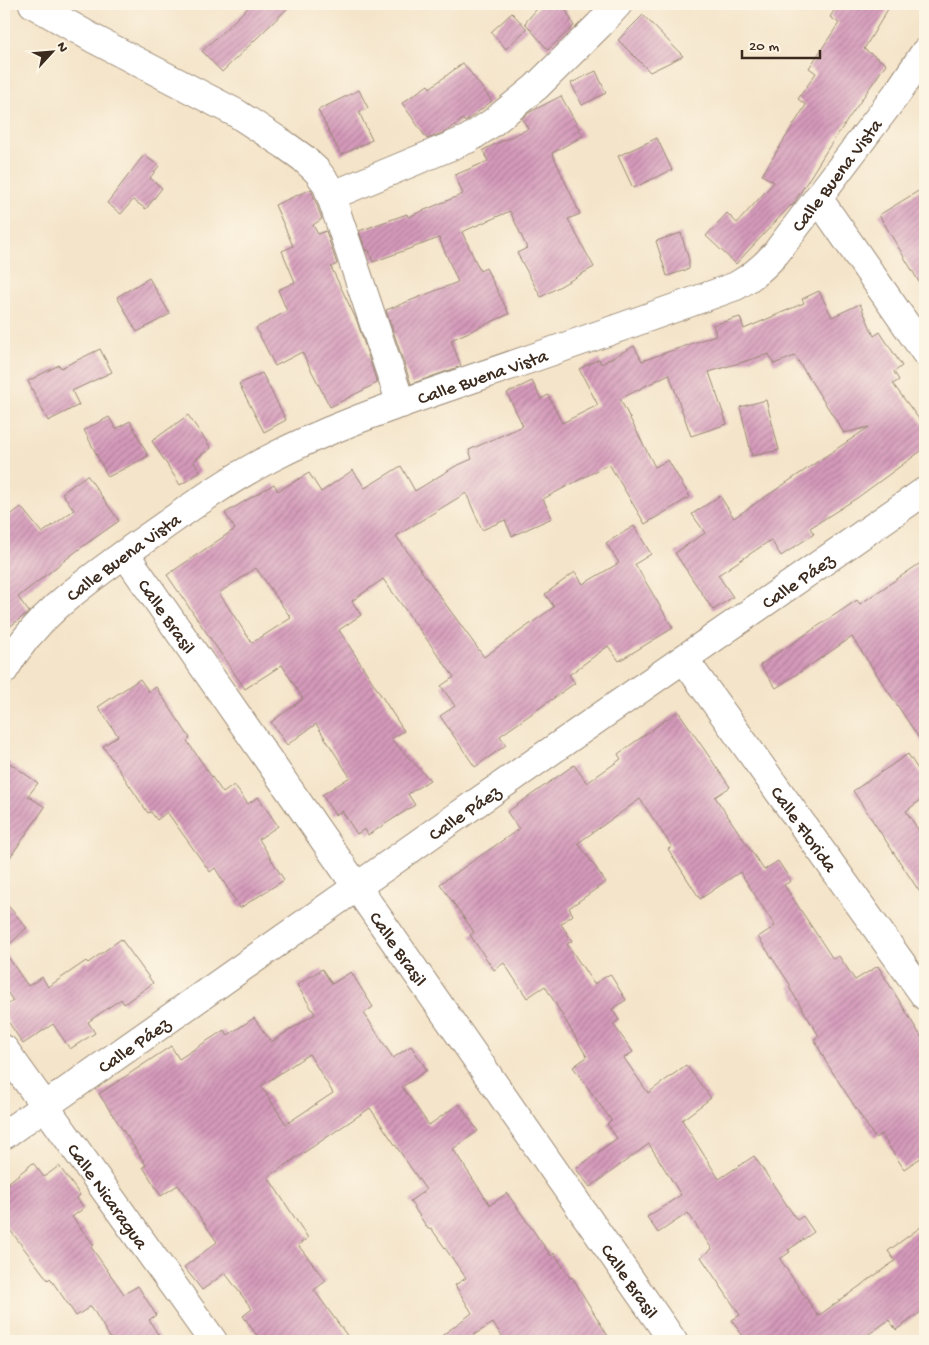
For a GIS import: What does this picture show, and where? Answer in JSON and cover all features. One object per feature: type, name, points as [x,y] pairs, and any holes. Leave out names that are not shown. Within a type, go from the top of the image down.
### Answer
[{"type":"street","points":[[33,4],[94,39],[244,119],[303,158],[317,171],[326,183],[331,196],[401,404]]},
{"type":"street","points":[[331,196],[468,139],[492,123],[536,87],[599,26],[618,4]]},
{"type":"street","name":"Calle Buena Vista","points":[[4,670],[30,632],[54,607],[124,554],[232,479],[269,458],[345,424],[736,286],[761,270],[898,92],[925,52]]},
{"type":"street","points":[[818,198],[925,352]]},
{"type":"street","name":"Calle Páez","points":[[4,1135],[356,887],[925,491]]},
{"type":"street","name":"Calle Brasil","points":[[124,554],[673,1341]]},
{"type":"street","name":"Calle Florida","points":[[684,658],[925,996]]},
{"type":"street","name":"Calle Nicaragua","points":[[4,1049],[213,1341]]},
{"type":"building","points":[[252,4],[292,4],[222,72],[202,51]]},
{"type":"building","points":[[541,4],[563,4],[574,26],[548,50],[525,23]]},
{"type":"building","points":[[838,4],[891,4],[864,49],[886,64],[829,147],[792,206],[736,264],[706,236],[727,213],[737,223],[774,182],[762,175],[806,105],[798,99],[816,73],[809,68],[839,23],[830,17]]},
{"type":"building","points":[[512,13],[527,29],[506,49],[491,32]]},
{"type":"building","points":[[643,15],[683,56],[650,72],[618,40]]},
{"type":"building","points":[[463,63],[492,101],[465,122],[463,119],[445,132],[427,139],[402,103],[428,85],[430,88]]},
{"type":"building","points":[[596,71],[606,93],[582,105],[571,83]]},
{"type":"building","points":[[359,90],[368,108],[359,112],[372,140],[341,155],[318,110]]},
{"type":"building","points":[[561,96],[583,136],[552,153],[580,214],[568,219],[594,267],[541,297],[517,253],[527,248],[510,211],[462,232],[480,271],[486,268],[509,314],[451,340],[461,366],[411,384],[386,310],[458,282],[439,238],[373,262],[369,250],[366,251],[359,231],[407,214],[408,217],[463,194],[455,175],[488,161],[483,150],[528,129],[522,118]]},
{"type":"building","points":[[657,138],[672,170],[633,188],[618,156]]},
{"type":"building","points":[[144,155],[159,166],[150,178],[162,188],[146,209],[133,200],[121,214],[107,203]]},
{"type":"building","points":[[925,187],[925,292],[879,215]]},
{"type":"building","points":[[311,189],[322,219],[313,225],[318,234],[326,231],[337,264],[331,267],[357,321],[377,383],[330,407],[302,352],[275,366],[256,328],[287,311],[278,290],[295,282],[282,251],[293,246],[275,205]]},
{"type":"building","points":[[681,233],[689,260],[689,269],[667,276],[656,241]]},
{"type":"building","points":[[149,278],[170,314],[137,332],[117,297]]},
{"type":"building","points":[[819,291],[832,317],[860,304],[874,336],[880,332],[902,366],[894,372],[899,380],[893,384],[925,427],[925,448],[857,498],[810,528],[814,534],[781,556],[771,540],[718,575],[733,597],[713,610],[675,553],[705,533],[692,514],[720,496],[734,518],[869,427],[844,433],[795,356],[774,364],[769,354],[709,372],[727,424],[691,436],[669,374],[620,399],[655,467],[668,460],[690,497],[645,524],[609,464],[543,499],[552,518],[512,536],[505,520],[482,530],[466,493],[396,536],[484,657],[554,607],[545,594],[575,572],[583,584],[619,563],[606,543],[634,526],[651,554],[635,564],[673,628],[619,661],[608,646],[569,675],[575,683],[500,736],[506,745],[475,767],[440,716],[455,706],[441,686],[454,677],[383,579],[352,601],[361,615],[339,630],[404,731],[391,739],[430,780],[408,794],[415,805],[368,835],[365,829],[357,834],[342,811],[335,815],[322,795],[350,777],[316,724],[287,745],[271,722],[303,699],[282,665],[245,689],[167,575],[235,529],[225,513],[274,484],[278,491],[309,473],[321,492],[353,470],[365,488],[401,466],[415,491],[454,467],[472,459],[469,450],[523,426],[507,393],[532,381],[541,399],[548,395],[562,423],[598,405],[579,369],[599,359],[601,364],[634,346],[642,361],[716,335],[713,325],[740,317],[744,329],[804,303],[802,299]],"holes":[[[256,568],[291,618],[252,643],[219,593]]]},
{"type":"building","points":[[100,349],[112,372],[72,391],[79,405],[48,421],[28,381],[59,365],[61,368]]},
{"type":"building","points":[[262,373],[286,420],[264,432],[239,384]]},
{"type":"building","points":[[766,400],[779,450],[752,456],[740,407]]},
{"type":"building","points":[[188,415],[211,448],[193,461],[201,472],[180,485],[152,441]]},
{"type":"building","points":[[109,417],[116,429],[130,421],[148,456],[108,477],[84,430]]},
{"type":"building","points":[[87,475],[119,521],[83,546],[18,597],[29,612],[4,631],[4,520],[21,507],[42,533],[74,510],[62,493]]},
{"type":"building","points":[[925,560],[925,747],[852,637],[776,688],[760,665],[857,600],[860,604]]},
{"type":"building","points":[[140,679],[149,692],[156,687],[190,738],[187,741],[223,793],[234,785],[248,804],[258,797],[278,826],[259,839],[284,880],[240,908],[215,868],[210,872],[167,812],[157,820],[151,812],[148,813],[103,746],[118,736],[98,707]]},
{"type":"building","points":[[678,711],[730,787],[715,797],[764,870],[778,861],[791,881],[784,885],[833,959],[839,956],[855,980],[878,966],[925,1043],[925,1155],[904,1169],[881,1134],[875,1138],[826,1062],[814,1039],[819,1036],[789,987],[791,986],[758,937],[775,926],[740,872],[700,899],[668,849],[672,847],[640,799],[578,843],[606,882],[569,908],[573,915],[561,924],[572,941],[567,944],[594,984],[610,974],[626,1000],[612,1009],[619,1020],[613,1024],[633,1052],[624,1058],[648,1093],[686,1065],[711,1098],[682,1120],[719,1179],[754,1156],[797,1220],[803,1216],[814,1232],[788,1250],[790,1252],[780,1259],[818,1316],[895,1261],[888,1251],[925,1224],[925,1309],[896,1330],[889,1320],[859,1341],[746,1341],[732,1320],[740,1315],[701,1257],[712,1249],[688,1213],[658,1233],[647,1217],[681,1195],[649,1144],[590,1187],[576,1169],[617,1138],[607,1124],[611,1120],[573,1067],[587,1057],[545,986],[527,998],[504,963],[494,970],[470,935],[474,932],[440,884],[519,829],[507,812],[574,765],[587,783],[621,759],[618,754]]},
{"type":"building","points":[[908,754],[925,780],[925,797],[906,811],[925,840],[925,900],[853,791]]},
{"type":"building","points":[[4,759],[38,783],[28,796],[45,807],[4,866]]},
{"type":"building","points":[[4,901],[27,928],[4,949]]},
{"type":"building","points":[[121,939],[153,983],[124,1004],[121,999],[88,1022],[95,1033],[70,1049],[53,1024],[23,1044],[4,1015],[4,1007],[13,1001],[4,987],[4,951],[28,986],[42,977],[48,987],[86,961],[88,963]]},
{"type":"building","points":[[322,969],[332,984],[351,972],[373,1007],[364,1013],[393,1058],[411,1046],[427,1070],[402,1087],[429,1125],[459,1104],[478,1131],[453,1149],[490,1205],[507,1193],[551,1256],[554,1253],[570,1278],[572,1277],[611,1341],[505,1341],[493,1323],[464,1341],[442,1341],[439,1338],[472,1313],[455,1285],[466,1278],[431,1228],[428,1229],[410,1201],[426,1190],[370,1108],[268,1177],[308,1238],[298,1245],[326,1281],[314,1290],[351,1341],[261,1341],[243,1316],[252,1309],[225,1273],[202,1290],[184,1267],[217,1242],[178,1185],[161,1196],[143,1167],[146,1165],[99,1094],[171,1046],[179,1059],[224,1030],[228,1035],[254,1018],[271,1042],[315,1014],[297,985]],"holes":[[[309,1054],[333,1093],[286,1124],[261,1086]]]},
{"type":"building","points":[[33,1163],[44,1177],[59,1166],[80,1195],[77,1198],[84,1208],[72,1217],[94,1245],[91,1247],[124,1294],[138,1286],[156,1315],[149,1320],[162,1341],[112,1341],[91,1306],[76,1316],[50,1278],[48,1280],[4,1222],[4,1186]]}]
